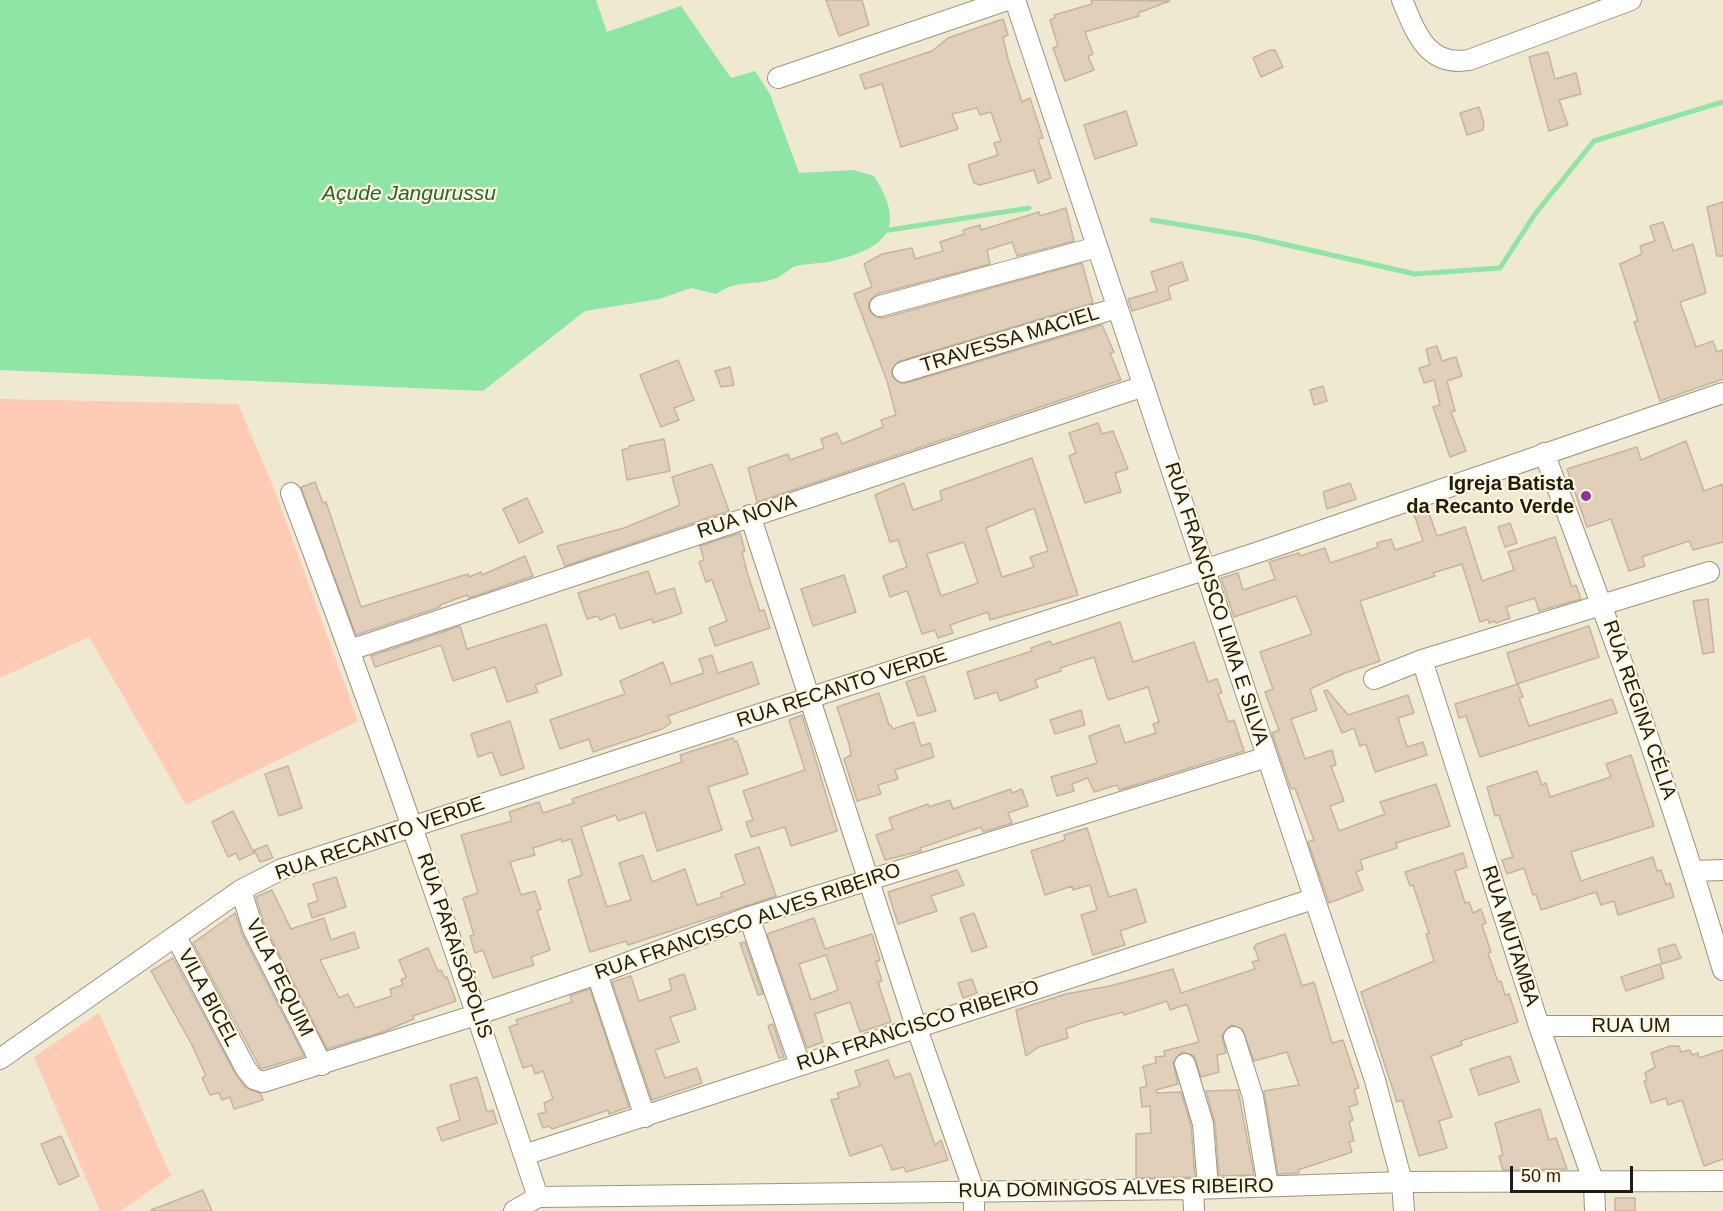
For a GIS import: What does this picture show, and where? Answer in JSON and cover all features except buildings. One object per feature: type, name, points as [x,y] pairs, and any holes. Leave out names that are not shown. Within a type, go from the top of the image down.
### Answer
[{"type":"street","points":[[778,78],[1007,0]]},
{"type":"street","name":"RUA FRANCISCO LIMA E SILVA","points":[[1015,0],[1375,1080],[1402,1182],[1404,1211]]},
{"type":"street","points":[[1402,0],[1422,41],[1442,59],[1455,63],[1469,60],[1631,0]]},
{"type":"street","points":[[880,306],[1097,247]]},
{"type":"street","name":"TRAVESSA MACIEL","points":[[903,372],[1117,308]]},
{"type":"street","name":"RUA NOVA","points":[[350,650],[750,515],[1144,386]]},
{"type":"street","name":"RUA RECANTO VERDE","points":[[0,1059],[241,890],[282,869],[809,700],[1206,569],[1723,393]]},
{"type":"street","name":"RUA REGINA CÉLIA","points":[[1544,453],[1603,605],[1693,871],[1723,970]]},
{"type":"street","name":"RUA PARAISÓPOLIS","points":[[291,494],[350,650],[479,1014],[538,1197]]},
{"type":"street","points":[[750,515],[916,1026],[974,1191],[974,1211]]},
{"type":"street","points":[[1374,678],[1422,660],[1709,572]]},
{"type":"street","name":"RUA MUTAMBA","points":[[1422,660],[1539,1026],[1594,1183],[1596,1211]]},
{"type":"street","name":"RUA FRANCISCO ALVES RIBEIRO","points":[[241,1059],[254,1079],[263,1082],[322,1065],[597,974],[749,917],[869,878],[1267,757]]},
{"type":"street","points":[[1693,871],[1723,870]]},
{"type":"street","name":"VILA PEQUIM","points":[[241,890],[253,930],[322,1065]]},
{"type":"street","name":"RUA FRANCISCO RIBEIRO","points":[[524,1155],[1313,898]]},
{"type":"street","points":[[749,917],[800,1065]]},
{"type":"street","name":"VILA BICEL","points":[[176,937],[241,1059]]},
{"type":"street","points":[[597,974],[645,1117]]},
{"type":"street","name":"RUA UM","points":[[1539,1026],[1723,1026]]},
{"type":"street","points":[[1234,1037],[1253,1097],[1268,1186]]},
{"type":"street","points":[[1185,1064],[1203,1124],[1200,1189],[1194,1211]]},
{"type":"street","name":"RUA DOMINGOS ALVES RIBEIRO","points":[[514,1211],[538,1197],[762,1203],[974,1191],[1200,1189],[1402,1182],[1723,1181]]},
{"type":"shaded area","points":[[0,399],[238,404],[275,491],[358,721],[186,805],[89,637],[0,678]]},
{"type":"shaded area","points":[[99,1013],[171,1176],[120,1211],[100,1211],[34,1057]]},
{"type":"water","name":"Açude Jangurussu","points":[[0,0],[596,0],[607,32],[681,6],[731,78],[755,71],[770,94],[799,173],[854,170],[874,176],[884,194],[890,222],[886,233],[867,250],[833,261],[796,266],[780,277],[769,281],[740,284],[716,294],[691,288],[659,299],[585,311],[483,391],[0,370]]},
{"type":"waterway","points":[[1152,220],[1248,236],[1415,274],[1500,268],[1535,214],[1594,141],[1723,102]]},
{"type":"waterway","points":[[883,231],[1029,208]]},
{"type":"place","name":"Igreja Batista da Recanto Verde","points":[[1586,496]]}]
